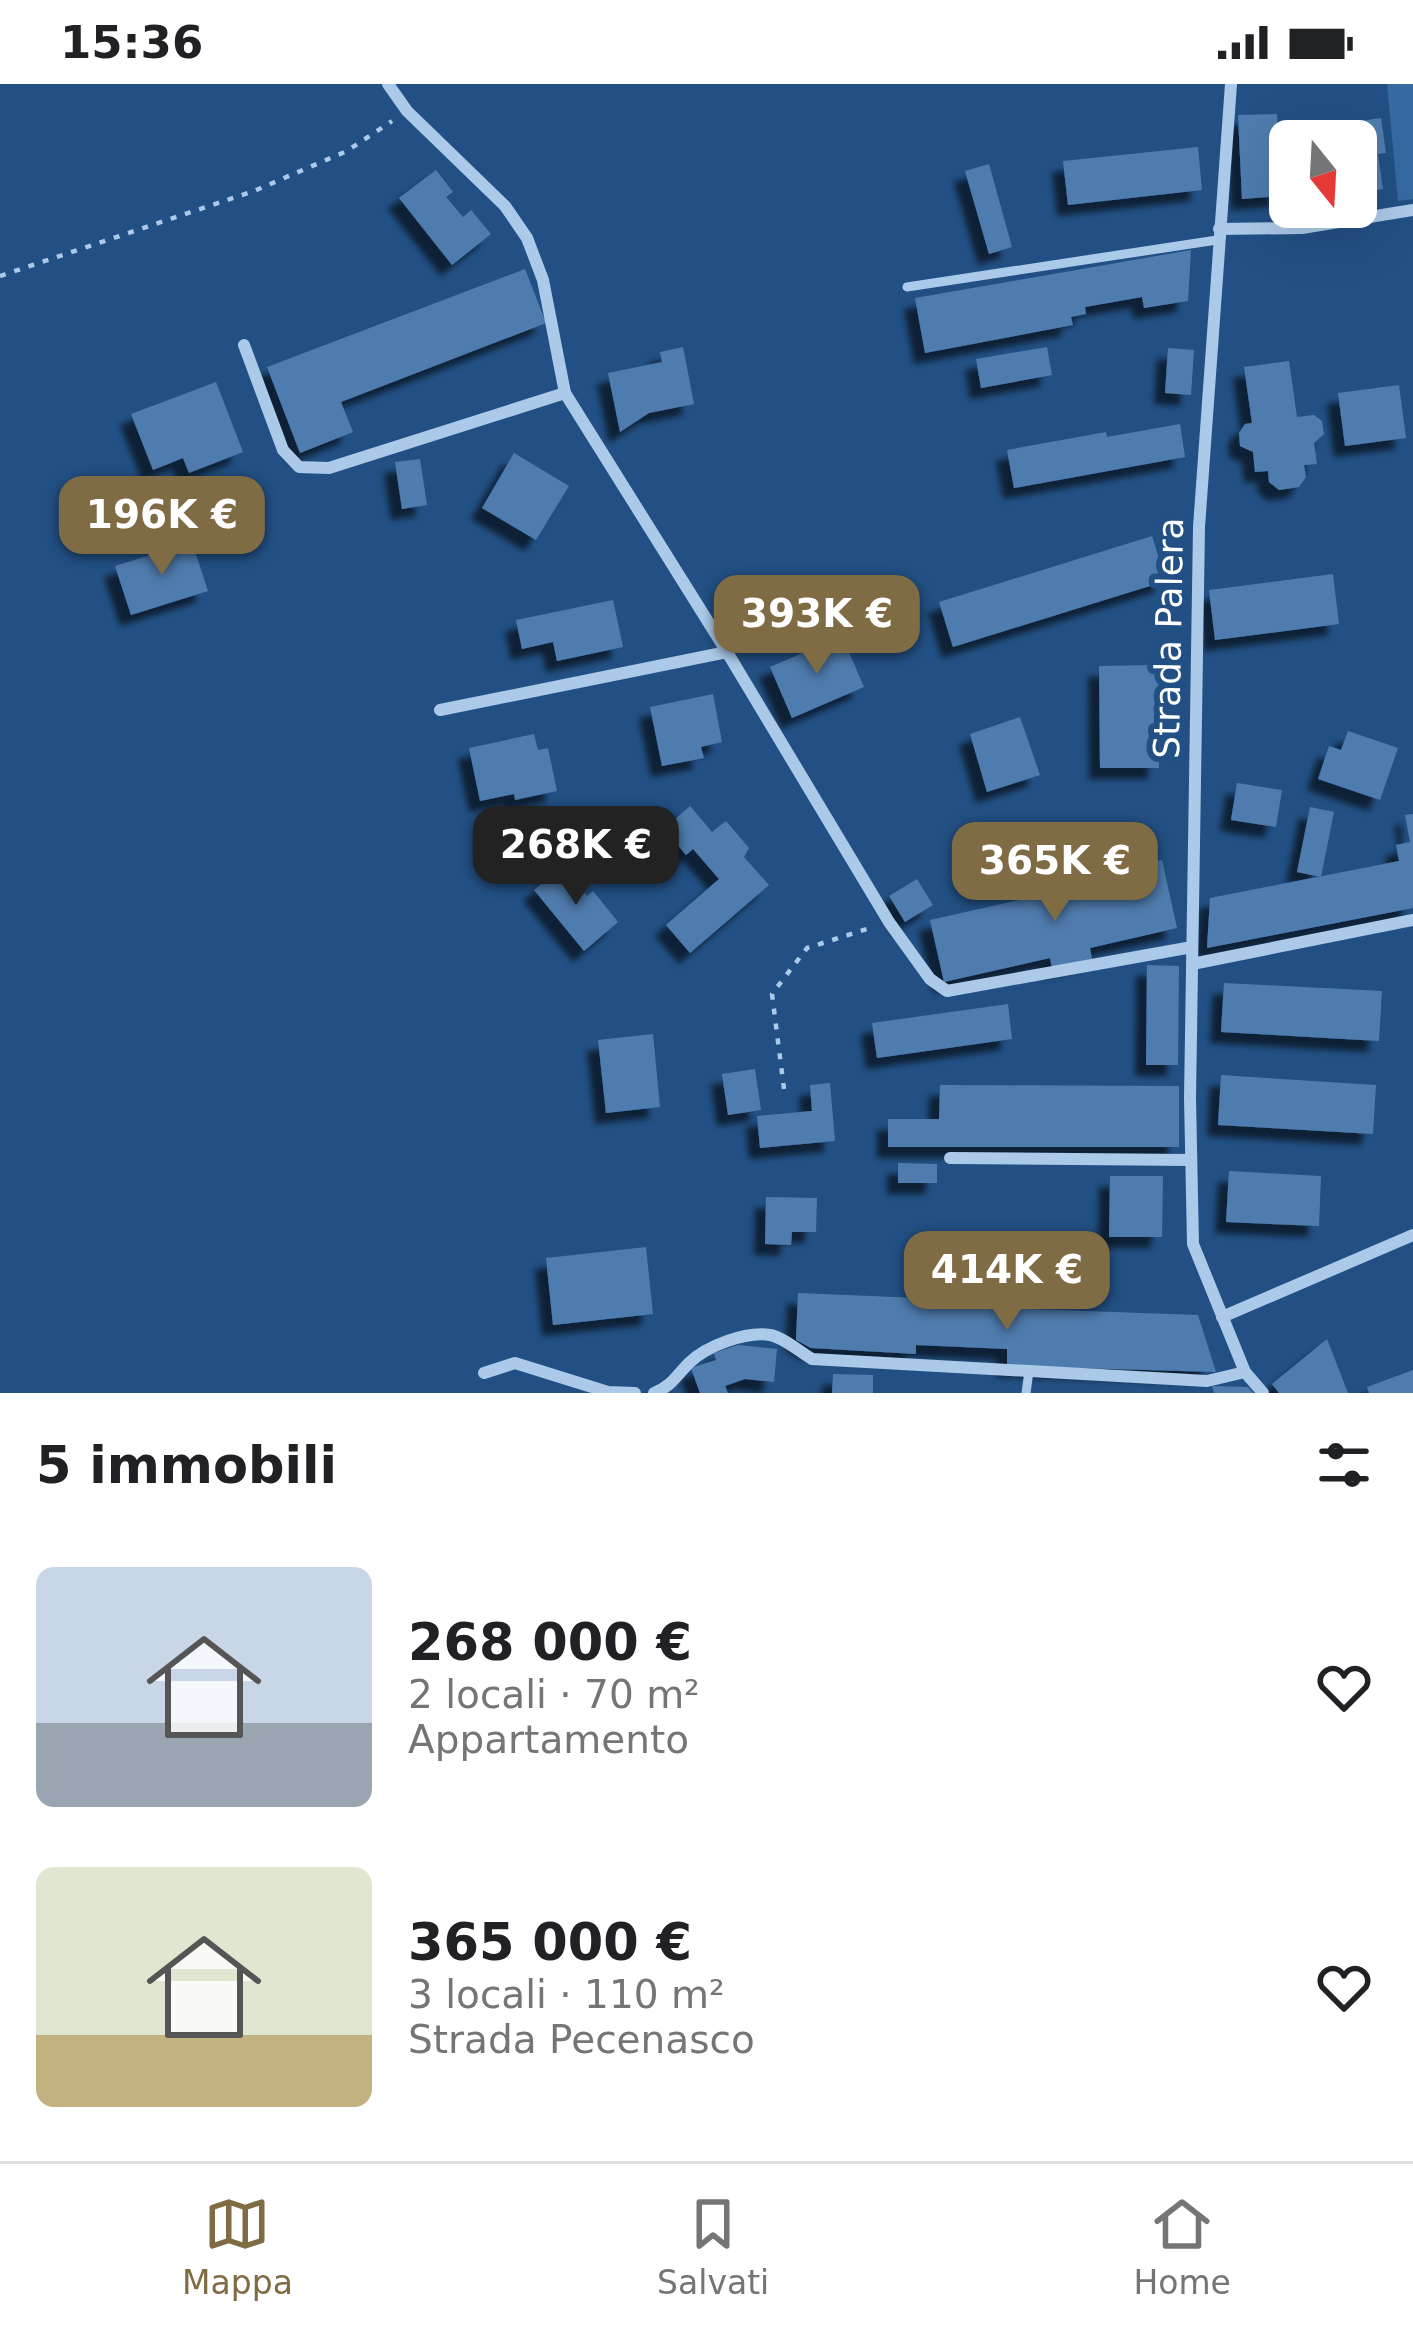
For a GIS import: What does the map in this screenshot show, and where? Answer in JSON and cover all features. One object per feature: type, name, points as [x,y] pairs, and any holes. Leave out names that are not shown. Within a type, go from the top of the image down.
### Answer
[{"type":"street","points":[[388,84],[406,111],[505,206],[527,238],[543,280],[565,393],[889,922],[930,979],[947,991],[1192,947]]},
{"type":"street","name":"Strada Palera","points":[[1231,84],[1199,527],[1193,1244],[1245,1372],[1263,1393]]},
{"type":"street","points":[[1218,235],[1303,228],[1411,210]]},
{"type":"street","points":[[244,344],[283,450],[298,467],[329,468],[565,393]]},
{"type":"street","points":[[440,710],[727,652]]},
{"type":"street","points":[[1192,964],[1413,920]]},
{"type":"street","points":[[950,1158],[1191,1160]]},
{"type":"street","points":[[1222,1317],[1413,1235]]},
{"type":"street","points":[[654,1393],[674,1384],[700,1355],[733,1339],[771,1335],[812,1359],[1207,1381],[1245,1372]]},
{"type":"street","points":[[484,1373],[514,1363],[608,1393],[634,1393]]},
{"type":"lane","points":[[907,287],[1218,235]]},
{"type":"lane","points":[[1026,1393],[1029,1371]]},
{"type":"path","points":[[0,276],[254,191],[346,151],[406,111]]},
{"type":"path","points":[[784,1089],[772,994],[807,949],[889,922]]},
{"type":"shaded area","points":[[1387,84],[1413,84],[1413,199],[1398,201]]},
{"type":"building","points":[[1277,114],[1277,120],[1269,120],[1269,197],[1242,199],[1238,115]]},
{"type":"building","points":[[1381,118],[1386,153],[1378,154],[1383,189],[1377,190],[1377,120],[1367,120]]},
{"type":"building","points":[[1198,147],[1202,190],[1068,205],[1063,161]]},
{"type":"building","points":[[989,164],[1012,247],[989,254],[965,171]]},
{"type":"building","points":[[436,170],[453,192],[446,197],[463,217],[471,210],[491,234],[452,265],[399,198]]},
{"type":"building","points":[[1191,250],[1188,301],[1144,308],[1142,297],[1085,307],[1086,314],[1071,317],[1073,325],[925,353],[915,298]]},
{"type":"building","points":[[525,269],[546,323],[341,402],[353,432],[300,453],[267,367]]},
{"type":"building","points":[[683,347],[694,404],[649,413],[620,432],[608,373],[662,362],[660,352]]},
{"type":"building","points":[[1047,347],[1052,375],[981,388],[976,359]]},
{"type":"building","points":[[1168,348],[1194,350],[1191,395],[1165,393]]},
{"type":"building","points":[[1289,361],[1297,417],[1314,415],[1322,421],[1324,434],[1314,443],[1317,464],[1304,465],[1306,477],[1299,487],[1279,490],[1269,482],[1268,471],[1255,472],[1253,452],[1240,446],[1239,433],[1252,423],[1244,367]]},
{"type":"building","points":[[216,382],[243,452],[189,473],[183,458],[153,470],[131,414]]},
{"type":"building","points":[[1399,385],[1406,438],[1345,446],[1338,393]]},
{"type":"building","points":[[1180,424],[1185,457],[1014,488],[1007,450]]},
{"type":"building","points":[[514,453],[569,486],[536,540],[482,508]]},
{"type":"building","points":[[420,459],[427,505],[402,509],[395,462]]},
{"type":"building","points":[[1152,536],[1166,581],[953,647],[939,602]]},
{"type":"building","points":[[192,542],[208,591],[131,615],[115,566]]},
{"type":"building","points":[[1333,574],[1339,624],[1215,640],[1209,590]]},
{"type":"building","points":[[613,600],[623,647],[557,661],[553,642],[522,649],[516,620]]},
{"type":"building","points":[[842,636],[864,687],[792,718],[770,667]]},
{"type":"building","points":[[1159,665],[1159,768],[1100,768],[1099,666]]},
{"type":"building","points":[[713,694],[722,742],[701,747],[704,758],[662,766],[650,707]]},
{"type":"building","points":[[1020,717],[1040,775],[987,792],[970,734]]},
{"type":"building","points":[[1348,731],[1398,748],[1380,800],[1318,779],[1329,746],[1341,750]]},
{"type":"building","points":[[534,734],[538,750],[548,748],[557,791],[480,801],[469,748]]},
{"type":"building","points":[[1237,783],[1282,790],[1276,827],[1231,820]]},
{"type":"building","points":[[690,806],[712,832],[726,821],[749,848],[744,857],[769,885],[690,953],[666,925],[719,879],[693,849],[686,855],[664,829]]},
{"type":"building","points":[[1310,807],[1334,812],[1321,877],[1297,872]]},
{"type":"building","points":[[1413,814],[1413,908],[1207,948],[1210,898],[1399,861],[1396,845],[1410,842],[1405,815]]},
{"type":"building","points":[[1162,860],[1177,928],[1090,948],[1092,959],[1052,968],[1050,958],[944,982],[930,920],[1126,876],[1124,869]]},
{"type":"building","points":[[563,866],[587,896],[593,891],[618,922],[584,951],[534,890]]},
{"type":"building","points":[[917,879],[933,905],[905,922],[889,896]]},
{"type":"building","points":[[1147,965],[1179,966],[1178,1065],[1146,1065]]},
{"type":"building","points":[[1224,983],[1382,991],[1379,1041],[1221,1032]]},
{"type":"building","points":[[1008,1004],[1012,1039],[877,1058],[872,1023]]},
{"type":"building","points":[[653,1034],[660,1107],[606,1113],[598,1040]]},
{"type":"building","points":[[755,1069],[761,1110],[728,1115],[722,1074]]},
{"type":"building","points":[[1221,1075],[1376,1085],[1373,1134],[1218,1125]]},
{"type":"building","points":[[830,1083],[835,1141],[760,1148],[757,1116],[812,1111],[810,1085]]},
{"type":"building","points":[[940,1085],[1179,1086],[1179,1147],[888,1147],[888,1119],[939,1119]]},
{"type":"building","points":[[898,1163],[937,1164],[937,1183],[898,1183]]},
{"type":"building","points":[[1229,1171],[1321,1176],[1319,1226],[1226,1222]]},
{"type":"building","points":[[1110,1176],[1163,1176],[1162,1237],[1109,1237]]},
{"type":"building","points":[[766,1197],[817,1198],[816,1232],[792,1232],[791,1245],[765,1244]]},
{"type":"building","points":[[646,1247],[653,1314],[553,1325],[546,1258]]},
{"type":"building","points":[[798,1293],[919,1298],[918,1305],[1198,1315],[1216,1372],[1007,1366],[1007,1349],[916,1345],[916,1354],[811,1348],[796,1340]]},
{"type":"building","points":[[1327,1339],[1348,1393],[1279,1393],[1272,1384]]},
{"type":"building","points":[[738,1345],[777,1349],[774,1382],[745,1379],[725,1386],[728,1393],[700,1393],[691,1368],[716,1360],[714,1353]]},
{"type":"building","points":[[1413,1370],[1413,1393],[1369,1393],[1367,1387]]},
{"type":"building","points":[[833,1374],[873,1375],[873,1393],[832,1393]]},
{"type":"building","points":[[1212,1386],[1248,1387],[1253,1393],[1214,1393]]}]
